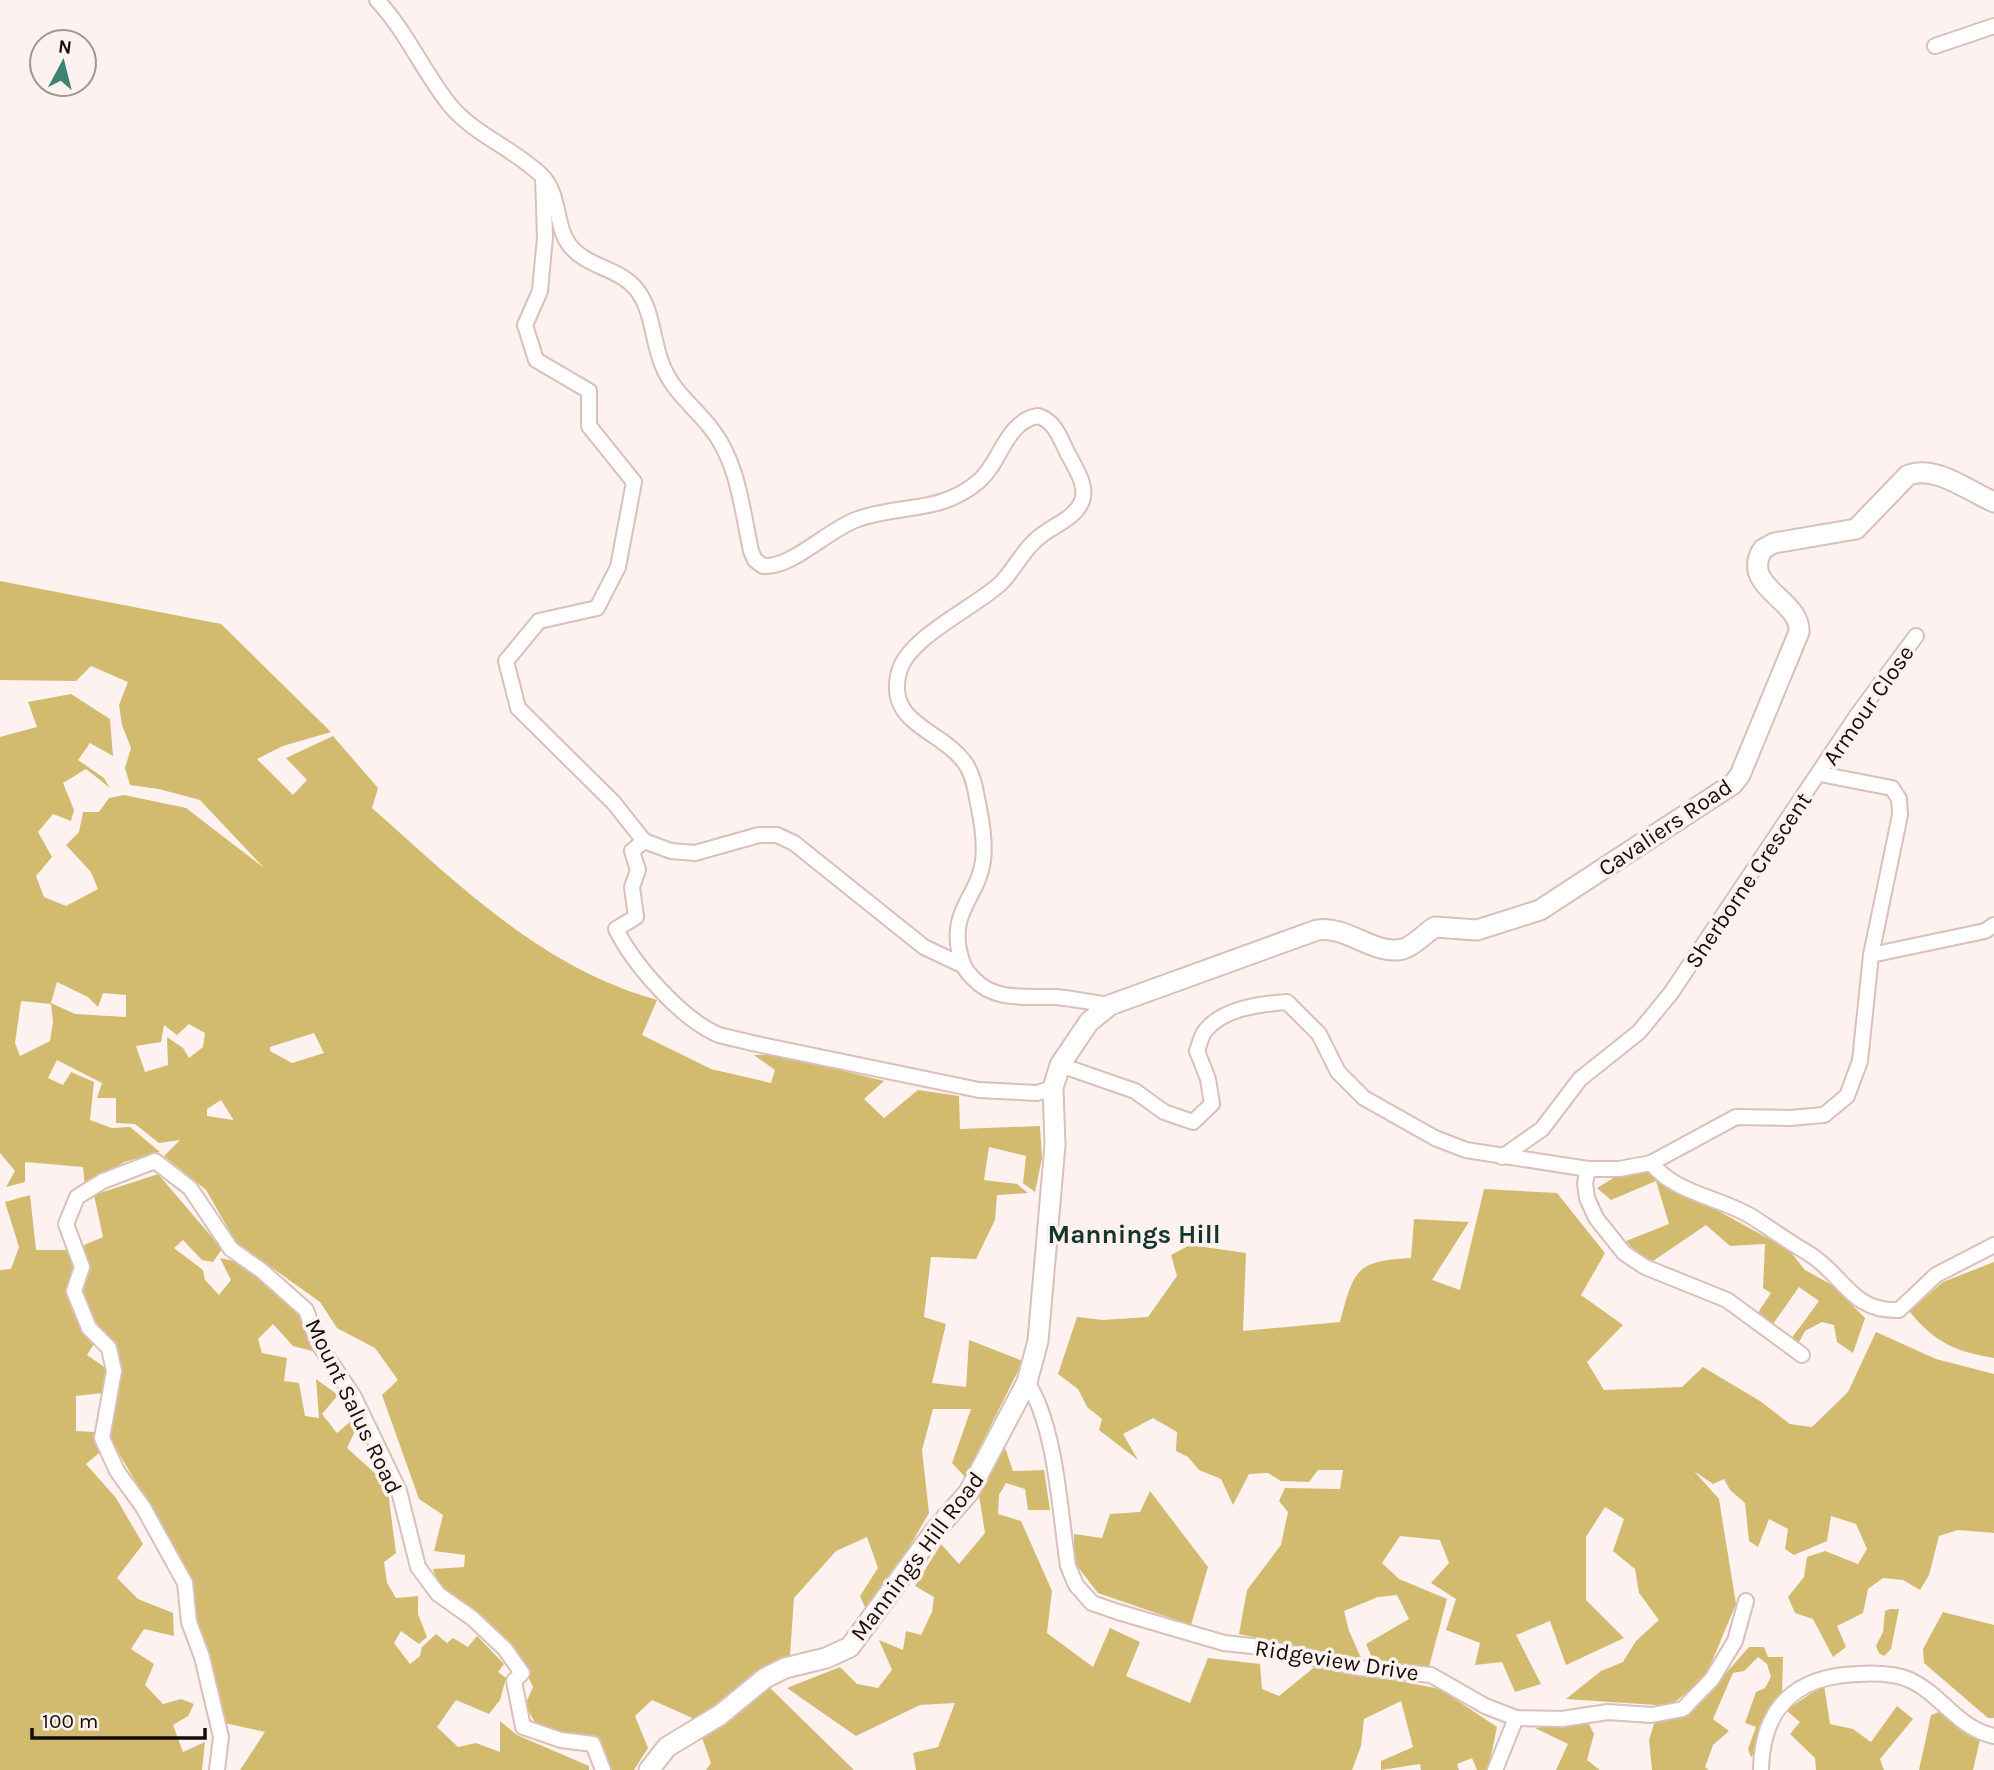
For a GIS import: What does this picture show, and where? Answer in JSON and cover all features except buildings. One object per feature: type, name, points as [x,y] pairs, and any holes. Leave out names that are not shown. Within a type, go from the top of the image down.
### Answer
[{"type":"main road","name":"Cavaliers Road","points":[[1110,1005],[1317,930],[1329,928],[1347,933],[1389,951],[1405,949],[1435,927],[1477,930],[1540,910],[1732,784],[1740,775],[1799,632],[1798,618],[1760,579],[1757,562],[1763,549],[1774,544],[1856,529],[1909,475],[1919,471],[1934,474],[1994,502]]},
{"type":"main road","name":"Mannings Hill Road","points":[[649,1770],[667,1747],[720,1715],[765,1678],[785,1668],[826,1658],[850,1647],[934,1532],[969,1492],[1027,1382],[1038,1341],[1055,1145],[1053,1088],[1060,1065],[1089,1022],[1110,1005]]},
{"type":"street","points":[[377,0],[449,104],[470,125],[505,145],[543,176],[552,189],[569,246],[589,262],[622,277],[636,289],[646,306],[665,373],[710,426],[725,450],[736,481],[751,551],[763,566],[783,563],[857,519],[926,507],[967,490],[991,468],[1019,424],[1038,416],[1053,426],[1081,478],[1084,492],[1082,502],[1073,513],[1038,537],[999,584],[962,609],[910,654],[899,671],[896,695],[901,710],[958,755],[966,764],[975,788],[983,860],[961,908],[956,934],[962,965]]},
{"type":"street","points":[[1935,46],[1994,26]]},
{"type":"street","points":[[543,176],[544,251],[540,291],[525,325],[528,337],[536,360],[589,391],[589,426],[634,482],[618,567],[597,608],[539,621],[506,660],[518,708],[614,803],[644,841],[671,851],[695,853],[759,835],[777,835],[794,843],[924,947],[962,965],[986,990],[1003,995],[1060,998],[1110,1005]]},
{"type":"street","name":"Armour Close","points":[[1820,774],[1858,714],[1916,636]]},
{"type":"street","name":"Sherborne Crescent","points":[[1502,1157],[1542,1129],[1580,1079],[1647,1022],[1717,927],[1820,774],[1882,783],[1892,788],[1899,799],[1900,815],[1871,955]]},
{"type":"street","points":[[644,841],[632,851],[638,870],[632,887],[636,917],[616,929],[639,966],[695,1020],[718,1034],[979,1090],[1037,1093],[1053,1088]]},
{"type":"street","points":[[1060,1065],[1135,1091],[1164,1112],[1193,1122],[1212,1104],[1208,1079],[1196,1051],[1205,1031],[1232,1013],[1262,1004],[1287,1002],[1319,1034],[1338,1072],[1364,1098],[1435,1138],[1466,1150],[1502,1157],[1588,1169],[1619,1170],[1651,1163],[1737,1117],[1790,1118],[1824,1115],[1847,1096],[1860,1061],[1871,955],[1985,931],[1994,925]]},
{"type":"street","name":"Mount Salus Road","points":[[217,1770],[221,1737],[202,1657],[189,1622],[184,1583],[143,1507],[117,1471],[102,1438],[114,1371],[109,1348],[89,1328],[74,1291],[82,1267],[66,1224],[77,1197],[103,1181],[155,1161],[190,1188],[230,1249],[262,1271],[306,1310],[318,1343],[354,1397],[399,1491],[418,1567],[438,1594],[472,1618],[505,1649],[522,1672],[514,1681],[523,1727],[561,1740],[593,1744],[603,1770]]},
{"type":"street","points":[[1651,1163],[1660,1175],[1675,1184],[1753,1217],[1815,1258],[1867,1306],[1880,1311],[1899,1310],[1936,1275],[1994,1245]]},
{"type":"street","points":[[1588,1169],[1585,1183],[1587,1198],[1596,1218],[1624,1253],[1645,1267],[1727,1300],[1802,1355]]},
{"type":"street","name":"Ridgeview Drive","points":[[1027,1382],[1036,1396],[1045,1422],[1068,1566],[1076,1585],[1092,1603],[1224,1643],[1261,1647],[1360,1668],[1431,1675],[1485,1706],[1516,1718],[1562,1719],[1608,1712],[1652,1716],[1683,1709],[1712,1679],[1735,1641],[1746,1601]]},
{"type":"street","points":[[1761,1770],[1764,1737],[1784,1701],[1814,1680],[1837,1674],[1902,1677],[1929,1693],[1972,1729],[1994,1736]]},
{"type":"street","points":[[1495,1770],[1516,1718]]},
{"type":"shaded area","points":[[0,581],[221,624],[331,732],[283,746],[257,759],[293,795],[307,780],[286,758],[333,736],[378,788],[372,808],[470,894],[504,921],[576,967],[615,986],[657,1000],[642,1035],[711,1069],[771,1083],[775,1070],[754,1055],[780,1055],[884,1081],[864,1099],[884,1118],[918,1090],[959,1096],[960,1129],[1040,1126],[1042,1158],[1035,1192],[1023,1183],[1026,1156],[989,1147],[984,1180],[1017,1184],[1028,1193],[997,1195],[995,1220],[976,1259],[931,1257],[924,1317],[946,1324],[932,1383],[966,1387],[969,1340],[1023,1361],[965,1477],[952,1463],[971,1409],[933,1409],[922,1450],[929,1513],[869,1616],[860,1596],[878,1568],[867,1537],[836,1551],[794,1598],[790,1655],[711,1717],[699,1721],[652,1700],[635,1716],[648,1748],[634,1770],[607,1770],[593,1744],[536,1724],[525,1705],[533,1687],[512,1649],[490,1623],[453,1597],[437,1579],[433,1569],[464,1567],[465,1555],[434,1551],[443,1515],[419,1499],[382,1395],[398,1380],[375,1348],[337,1328],[320,1302],[236,1242],[206,1190],[164,1156],[180,1140],[159,1143],[135,1124],[116,1123],[116,1098],[97,1098],[102,1083],[57,1060],[48,1078],[63,1085],[71,1072],[94,1082],[90,1120],[112,1128],[130,1127],[160,1152],[124,1162],[85,1187],[83,1167],[25,1162],[25,1182],[6,1187],[15,1171],[0,1153],[0,737],[37,727],[28,702],[71,694],[110,719],[113,756],[90,743],[78,760],[104,778],[110,788],[86,769],[63,783],[74,810],[71,821],[53,814],[38,832],[52,857],[36,876],[44,897],[66,906],[98,889],[91,872],[66,845],[79,832],[83,812],[99,812],[109,798],[124,795],[186,808],[264,868],[200,800],[159,789],[130,785],[125,768],[131,748],[122,725],[119,705],[128,682],[91,666],[76,681],[0,680]],"holes":[[[57,982],[88,997],[98,1007],[103,993],[126,995],[126,1017],[75,1014],[51,1003]],[[21,1001],[51,1004],[53,1022],[50,1041],[20,1056],[15,1043]],[[189,1024],[205,1033],[203,1047],[189,1058],[183,1048],[167,1037],[168,1065],[145,1072],[136,1046],[161,1042],[164,1025],[177,1035]],[[314,1033],[324,1053],[292,1063],[270,1051],[270,1047]],[[221,1100],[233,1120],[207,1116],[207,1109]]]},
{"type":"shaded area","points":[[1648,1168],[1653,1175],[1789,1250],[1805,1270],[1832,1285],[1865,1318],[1853,1353],[1837,1342],[1834,1325],[1822,1322],[1805,1331],[1798,1344],[1791,1339],[1819,1301],[1799,1287],[1773,1324],[1757,1314],[1771,1293],[1763,1288],[1765,1244],[1730,1246],[1706,1225],[1653,1261],[1639,1256],[1626,1241],[1669,1224],[1656,1181],[1611,1200],[1597,1188],[1620,1174]]},
{"type":"shaded area","points":[[158,1174],[222,1249],[213,1262],[202,1260],[183,1240],[174,1248],[203,1270],[205,1280],[219,1295],[231,1280],[220,1258],[238,1262],[297,1309],[316,1352],[293,1346],[273,1324],[258,1339],[262,1353],[287,1358],[284,1381],[299,1383],[305,1416],[319,1418],[316,1379],[338,1395],[322,1414],[337,1433],[351,1421],[357,1427],[347,1448],[387,1484],[396,1553],[384,1562],[387,1583],[396,1598],[418,1596],[418,1614],[427,1637],[419,1644],[401,1631],[394,1643],[410,1664],[420,1656],[422,1647],[436,1634],[447,1643],[453,1638],[468,1647],[477,1636],[504,1664],[498,1672],[506,1678],[500,1700],[489,1714],[456,1700],[437,1727],[458,1747],[476,1743],[500,1752],[500,1721],[517,1735],[589,1766],[589,1770],[240,1770],[265,1732],[225,1723],[192,1618],[189,1581],[159,1521],[108,1435],[119,1366],[94,1329],[82,1298],[84,1245],[103,1237],[94,1195]]},
{"type":"shaded area","points":[[1484,1189],[1557,1193],[1605,1253],[1581,1295],[1623,1325],[1587,1362],[1604,1390],[1682,1387],[1703,1367],[1760,1401],[1790,1424],[1812,1427],[1848,1392],[1876,1332],[1936,1359],[1994,1374],[1994,1533],[1958,1530],[1939,1536],[1929,1575],[1920,1590],[1903,1580],[1883,1578],[1868,1589],[1863,1613],[1837,1626],[1846,1647],[1833,1657],[1813,1619],[1795,1613],[1788,1597],[1804,1577],[1807,1557],[1825,1551],[1858,1564],[1867,1549],[1856,1524],[1831,1516],[1827,1541],[1794,1555],[1785,1549],[1788,1529],[1769,1519],[1758,1547],[1749,1541],[1745,1503],[1730,1490],[1724,1479],[1713,1484],[1694,1471],[1719,1499],[1736,1604],[1705,1678],[1670,1706],[1566,1699],[1601,1671],[1623,1662],[1636,1641],[1659,1620],[1639,1593],[1635,1569],[1613,1551],[1624,1519],[1605,1507],[1586,1537],[1586,1600],[1624,1638],[1566,1665],[1550,1621],[1516,1635],[1541,1684],[1515,1692],[1502,1662],[1475,1665],[1480,1643],[1446,1630],[1456,1599],[1431,1583],[1449,1563],[1440,1540],[1400,1536],[1382,1563],[1399,1579],[1447,1599],[1429,1667],[1374,1662],[1366,1644],[1409,1619],[1397,1595],[1378,1597],[1344,1611],[1349,1631],[1362,1660],[1239,1634],[1247,1590],[1281,1545],[1288,1512],[1279,1501],[1285,1488],[1340,1489],[1343,1470],[1318,1470],[1309,1482],[1281,1481],[1268,1473],[1249,1474],[1233,1505],[1221,1479],[1199,1470],[1188,1457],[1176,1451],[1177,1432],[1153,1418],[1123,1434],[1138,1460],[1099,1430],[1102,1419],[1087,1407],[1078,1389],[1058,1374],[1077,1317],[1103,1320],[1148,1317],[1177,1276],[1171,1255],[1190,1245],[1246,1253],[1243,1331],[1340,1322],[1349,1290],[1360,1272],[1378,1262],[1411,1258],[1414,1219],[1469,1222],[1432,1280],[1460,1290]]},
{"type":"shaded area","points":[[30,1195],[36,1250],[68,1250],[71,1243],[76,1267],[65,1291],[83,1330],[94,1344],[87,1355],[107,1369],[102,1393],[76,1396],[76,1431],[94,1432],[99,1453],[86,1464],[116,1498],[143,1544],[117,1578],[138,1599],[173,1613],[174,1636],[144,1629],[131,1649],[154,1664],[145,1685],[163,1704],[181,1699],[194,1704],[188,1716],[173,1725],[183,1752],[205,1742],[202,1770],[0,1770],[0,1270],[11,1269],[19,1247],[5,1202]]},
{"type":"shaded area","points":[[1994,1262],[1994,1358],[1947,1344],[1927,1331],[1909,1311],[1943,1282]]},
{"type":"shaded area","points":[[1004,1445],[1013,1471],[1044,1470],[1050,1510],[1028,1510],[1025,1489],[1006,1483],[999,1495],[998,1514],[1021,1521],[1052,1591],[1047,1633],[1093,1667],[1110,1628],[1140,1642],[1126,1676],[1190,1703],[1208,1658],[1260,1664],[1262,1689],[1279,1696],[1317,1665],[1440,1689],[1497,1727],[1488,1770],[1477,1770],[1472,1758],[1457,1764],[1459,1770],[1421,1770],[1420,1764],[1381,1770],[1381,1761],[1413,1747],[1401,1701],[1364,1719],[1361,1746],[1352,1770],[916,1770],[913,1753],[938,1747],[955,1703],[920,1705],[856,1736],[787,1688],[840,1667],[857,1684],[878,1688],[892,1670],[879,1640],[903,1650],[906,1631],[921,1635],[932,1612],[934,1597],[915,1586],[941,1544],[959,1564],[985,1533],[978,1489]]},
{"type":"shaded area","points":[[1150,1491],[1208,1567],[1191,1625],[1098,1593],[1074,1562],[1074,1534],[1102,1538],[1110,1514],[1140,1512]]},
{"type":"shaded area","points":[[1899,1609],[1891,1649],[1884,1656],[1876,1646],[1883,1632],[1885,1611]]},
{"type":"shaded area","points":[[1943,1612],[1994,1625],[1994,1718],[1988,1718],[1924,1663],[1923,1649]]},
{"type":"shaded area","points":[[1749,1647],[1764,1647],[1768,1657],[1783,1657],[1782,1692],[1757,1751],[1751,1757],[1748,1749],[1756,1727],[1745,1723],[1756,1692],[1765,1688],[1771,1677],[1767,1664],[1758,1657],[1744,1671],[1733,1673],[1713,1719],[1729,1731],[1713,1745],[1705,1767],[1709,1770],[1652,1770],[1649,1740],[1655,1721],[1689,1715]]},
{"type":"shaded area","points":[[765,1683],[854,1770],[706,1770],[711,1763],[700,1732]]},
{"type":"shaded area","points":[[1824,1685],[1830,1724],[1853,1729],[1871,1742],[1897,1706],[1913,1719],[1880,1759],[1884,1770],[1816,1770],[1815,1758],[1790,1734],[1800,1722],[1786,1710]]},
{"type":"shaded area","points":[[1939,1712],[1980,1740],[1973,1770],[1919,1770],[1931,1715]]},
{"type":"shaded area","points":[[1588,1722],[1594,1734],[1587,1760],[1600,1770],[1556,1770],[1568,1744],[1535,1728]]},
{"type":"district","name":"Mannings Hill","points":[[1134,1234]]}]
